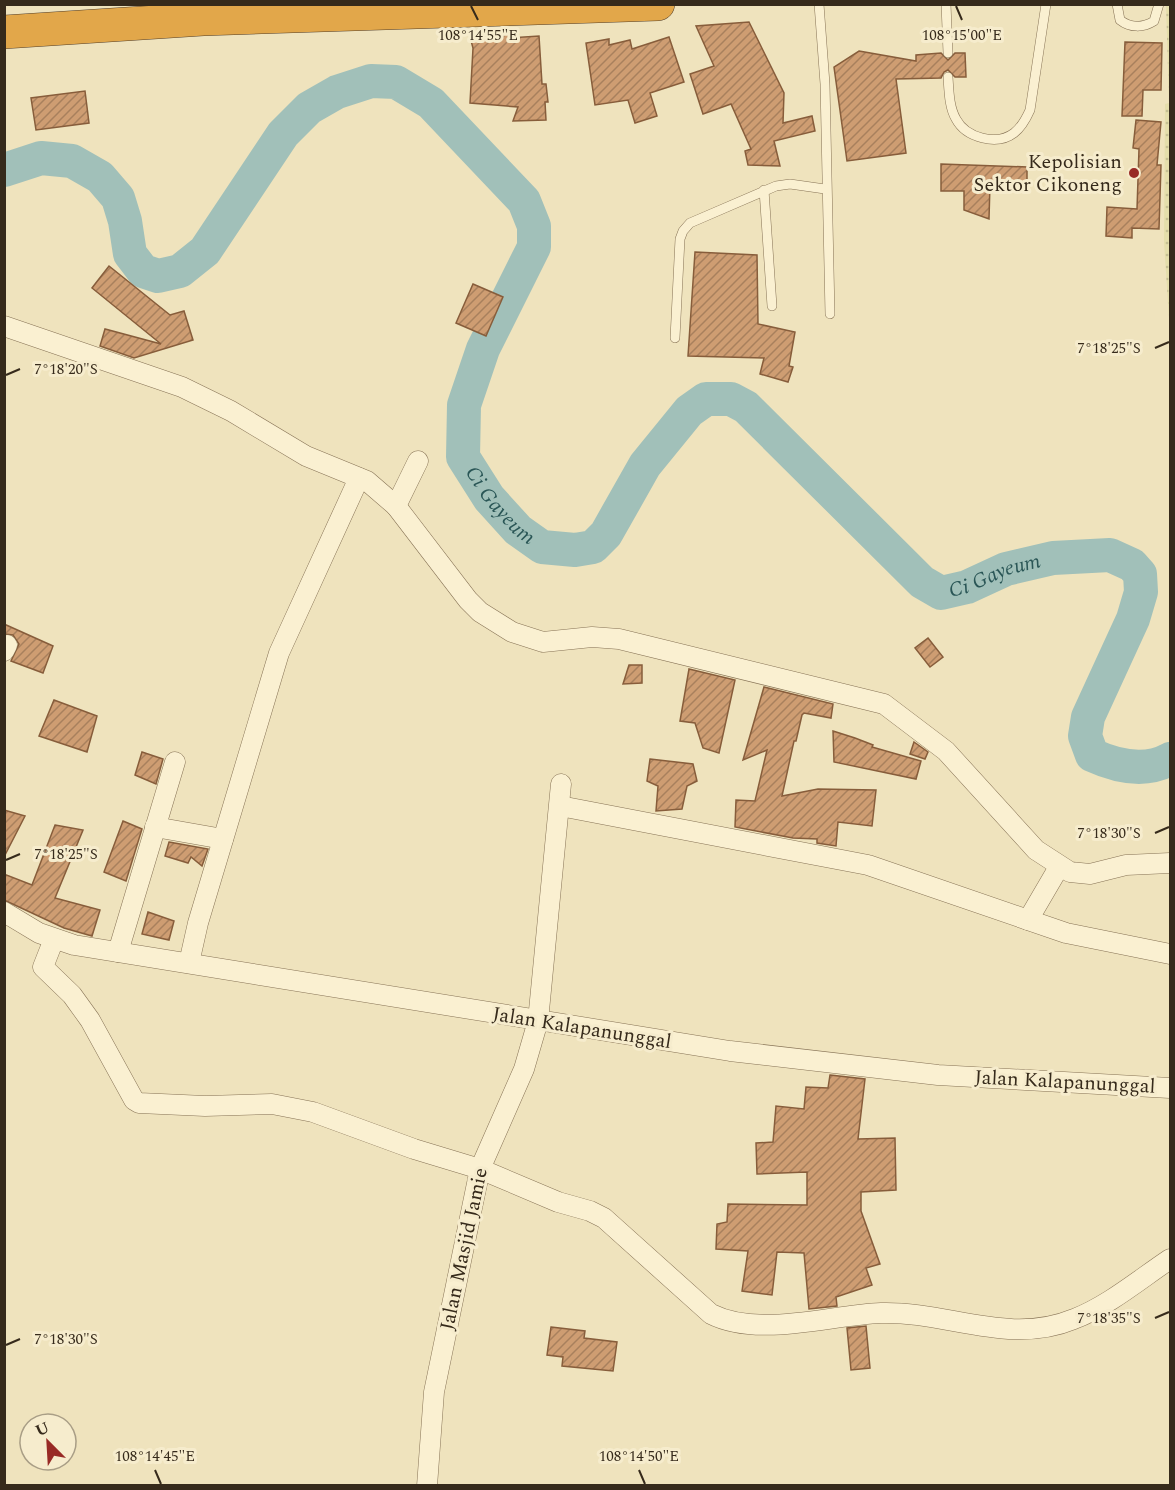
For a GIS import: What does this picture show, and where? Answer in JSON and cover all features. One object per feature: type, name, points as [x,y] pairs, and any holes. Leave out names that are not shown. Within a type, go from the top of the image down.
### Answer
[{"type":"highway","points":[[4,32],[203,12],[658,4]]},
{"type":"street","points":[[4,326],[182,387],[231,411],[306,456],[375,485],[396,506],[474,607],[530,640],[560,642],[592,637],[619,639],[884,704],[946,751],[1057,871],[1079,874],[1126,865],[1170,862]]},
{"type":"street","points":[[396,506],[418,461]]},
{"type":"street","points":[[189,963],[198,923],[279,653],[359,478]]},
{"type":"street","points":[[118,952],[175,762]]},
{"type":"street","name":"Jalan Masjid Jamie","points":[[427,1485],[434,1392],[480,1169],[524,1069],[538,1021],[561,784]]},
{"type":"street","points":[[560,806],[868,865],[1084,939],[1170,954]]},
{"type":"street","points":[[155,827],[224,839]]},
{"type":"street","points":[[1028,920],[1057,871]]},
{"type":"street","name":"Jalan Kalapanunggal","points":[[4,912],[54,939],[118,952],[730,1051],[857,1067],[979,1078],[1170,1088]]},
{"type":"street","points":[[54,939],[44,961],[90,1020],[130,1095],[139,1103],[287,1106],[313,1112],[414,1149],[480,1169],[558,1202],[590,1210],[604,1218],[711,1314],[740,1325],[883,1313],[918,1315],[979,1327],[1036,1328],[1074,1319],[1170,1259]]},
{"type":"lane","points":[[819,4],[825,84],[825,189],[830,314]]},
{"type":"lane","points":[[946,4],[948,53]]},
{"type":"lane","points":[[948,77],[953,113],[966,132],[980,138],[999,139],[1012,135],[1024,123],[1030,110],[1046,4]]},
{"type":"lane","points":[[1117,4],[1120,20],[1132,26],[1144,26],[1154,21],[1159,4]]},
{"type":"lane","points":[[675,338],[680,239],[690,223],[764,190],[789,184],[825,189]]},
{"type":"lane","points":[[764,190],[772,306]]},
{"type":"shaded area","points":[[1166,5],[1170,5],[1170,334],[1164,242],[1165,104],[1169,103]]},
{"type":"building","points":[[749,22],[784,93],[783,123],[812,116],[815,131],[774,141],[780,166],[748,165],[745,151],[751,149],[731,104],[703,114],[690,74],[714,66],[696,26]]},
{"type":"building","points":[[508,34],[509,38],[539,36],[542,84],[546,84],[548,102],[545,102],[546,120],[513,121],[518,107],[470,103],[473,48],[470,37]]},
{"type":"building","points":[[669,37],[684,82],[650,93],[657,116],[635,123],[628,100],[595,105],[586,43],[609,39],[609,45],[630,40],[632,49]]},
{"type":"building","points":[[1125,42],[1162,43],[1161,90],[1143,90],[1142,116],[1122,116]]},
{"type":"building","points":[[859,51],[916,61],[916,55],[941,53],[948,60],[955,53],[965,53],[966,77],[955,77],[948,70],[941,78],[896,79],[906,153],[847,161],[834,67]]},
{"type":"building","points":[[85,91],[89,123],[36,130],[31,98]]},
{"type":"building","points":[[1136,120],[1161,122],[1157,165],[1161,165],[1159,229],[1132,228],[1132,238],[1106,236],[1107,207],[1137,209],[1139,149],[1133,148]]},
{"type":"building","points":[[941,164],[1027,167],[1027,186],[990,184],[989,219],[964,210],[964,191],[941,191]]},
{"type":"building","points":[[695,252],[757,255],[758,324],[795,332],[789,366],[793,367],[788,382],[760,374],[764,358],[688,356]]},
{"type":"building","points":[[109,266],[170,315],[184,311],[193,340],[134,358],[100,346],[105,329],[161,344],[92,288]]},
{"type":"building","points":[[473,284],[503,297],[486,336],[456,323]]},
{"type":"building","points":[[4,624],[53,646],[43,673],[11,661],[19,644],[13,635],[4,634]]},
{"type":"building","points":[[928,638],[943,657],[930,667],[915,648]]},
{"type":"building","points":[[629,665],[642,665],[642,683],[623,684]]},
{"type":"building","points":[[689,669],[735,680],[719,753],[703,748],[695,723],[680,721]]},
{"type":"building","points":[[764,687],[833,704],[831,718],[804,713],[802,715],[782,796],[818,789],[876,790],[872,826],[838,822],[836,846],[817,843],[817,839],[793,838],[735,827],[736,800],[755,801],[767,750],[743,760]]},
{"type":"building","points":[[54,700],[97,716],[87,752],[39,736]]},
{"type":"building","points":[[833,731],[873,745],[872,747],[921,761],[916,779],[834,762]]},
{"type":"building","points":[[914,742],[928,752],[925,759],[910,754]]},
{"type":"building","points":[[142,752],[163,759],[156,784],[135,775]]},
{"type":"building","points":[[650,759],[693,764],[697,781],[687,786],[682,809],[656,811],[658,786],[647,781]]},
{"type":"building","points":[[4,810],[25,816],[4,857]]},
{"type":"building","points":[[123,821],[142,829],[126,881],[104,872]]},
{"type":"building","points":[[55,825],[83,830],[55,898],[100,910],[92,936],[64,928],[4,900],[4,874],[32,885]]},
{"type":"building","points":[[169,842],[208,849],[202,866],[191,857],[188,863],[165,856]]},
{"type":"building","points":[[148,912],[174,921],[169,940],[142,934]]},
{"type":"building","points":[[830,1075],[865,1079],[858,1139],[895,1138],[896,1190],[861,1192],[861,1211],[880,1264],[866,1268],[872,1285],[836,1297],[837,1306],[809,1309],[804,1253],[777,1252],[772,1295],[742,1291],[748,1251],[716,1249],[717,1224],[727,1222],[728,1204],[807,1205],[807,1172],[757,1174],[756,1143],[773,1142],[776,1106],[804,1109],[806,1087],[828,1088]]},
{"type":"building","points":[[866,1326],[870,1368],[851,1370],[847,1328]]},
{"type":"building","points":[[551,1327],[585,1331],[584,1338],[617,1342],[613,1371],[562,1366],[563,1357],[547,1355]]},
{"type":"waterway","name":"Ci Gayeum","points":[[4,170],[41,158],[72,161],[100,177],[118,198],[125,221],[130,254],[143,271],[158,276],[180,271],[205,251],[283,134],[309,108],[337,92],[371,81],[396,82],[431,103],[524,201],[534,226],[534,247],[483,349],[464,405],[463,457],[489,498],[518,530],[542,547],[575,550],[593,547],[606,534],[645,465],[689,411],[706,399],[731,399],[746,407],[922,582],[941,593],[967,587],[1006,569],[1053,558],[1110,555],[1132,565],[1140,574],[1141,592],[1133,619],[1088,717],[1085,736],[1092,755],[1121,765],[1151,766],[1170,759]]},
{"type":"place","name":"Kepolisian Sektor Cikoneng","points":[[1134,173]]}]
